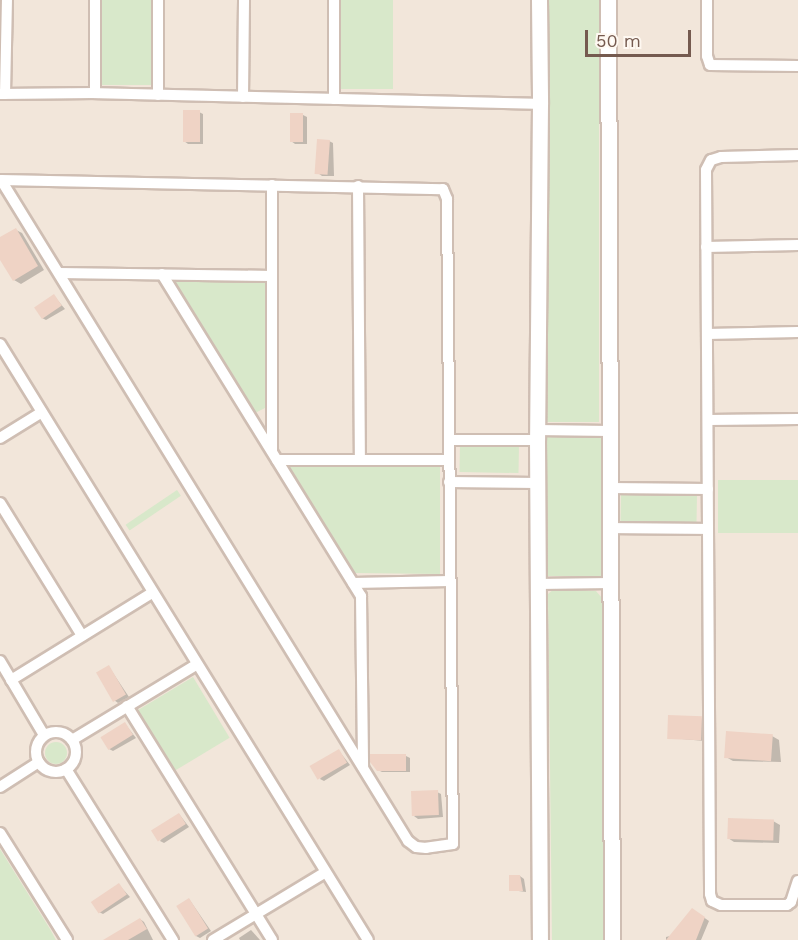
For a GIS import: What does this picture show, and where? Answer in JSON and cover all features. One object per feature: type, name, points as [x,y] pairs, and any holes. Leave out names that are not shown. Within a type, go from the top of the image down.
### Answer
[{"type":"street","points":[[7,0],[3,94],[95,93],[540,104]]},
{"type":"street","points":[[95,0],[95,93]]},
{"type":"street","points":[[158,0],[158,95]]},
{"type":"street","points":[[243,97],[244,0]]},
{"type":"street","points":[[334,0],[334,99]]},
{"type":"street","points":[[538,0],[540,104],[537,483],[540,940]]},
{"type":"street","points":[[608,0],[612,940]]},
{"type":"street","points":[[707,0],[707,56],[710,65],[798,66]]},
{"type":"street","points":[[798,155],[721,157],[711,160],[705,170],[710,894],[712,901],[721,905],[787,905],[791,902],[798,881]]},
{"type":"street","points":[[1,180],[272,185],[436,187],[443,189],[447,194],[453,844],[426,848],[416,847],[408,841],[1,180]]},
{"type":"street","points":[[272,185],[274,456]]},
{"type":"street","points":[[358,186],[360,459]]},
{"type":"street","points":[[706,247],[798,245]]},
{"type":"street","points":[[58,273],[272,276]]},
{"type":"street","points":[[162,274],[360,596],[363,768]]},
{"type":"street","points":[[707,334],[798,332]]},
{"type":"street","points":[[0,344],[324,873],[368,940]]},
{"type":"street","points":[[0,438],[42,412]]},
{"type":"street","points":[[708,420],[798,419]]},
{"type":"street","points":[[449,440],[610,431]]},
{"type":"street","points":[[274,456],[449,460]]},
{"type":"street","points":[[449,482],[537,483]]},
{"type":"street","points":[[610,488],[708,489]]},
{"type":"street","points":[[0,503],[82,636]]},
{"type":"street","points":[[610,528],[708,529]]},
{"type":"street","points":[[352,583],[450,581]]},
{"type":"street","points":[[538,584],[610,583]]},
{"type":"street","points":[[11,680],[152,593]]},
{"type":"street","points":[[0,661],[44,735]]},
{"type":"street","points":[[72,740],[196,665]]},
{"type":"street","points":[[127,706],[272,940]]},
{"type":"street","points":[[57,732],[72,740],[75,756],[66,769],[50,771],[39,762],[36,746],[44,735],[57,732]]},
{"type":"street","points":[[0,788],[39,762]]},
{"type":"street","points":[[66,769],[173,940]]},
{"type":"street","points":[[0,833],[67,940]]},
{"type":"street","points":[[213,940],[324,873]]},
{"type":"shaded area","points":[[0,0],[798,0],[798,940],[0,940]]},
{"type":"green space","points":[[102,0],[151,0],[151,85],[102,85]]},
{"type":"green space","points":[[338,0],[393,0],[393,89],[338,89]]},
{"type":"green space","points":[[545,0],[599,0],[599,422],[545,422]]},
{"type":"green space","points":[[172,280],[265,283],[265,408],[255,413]]},
{"type":"green space","points":[[546,437],[601,437],[601,576],[546,576]]},
{"type":"green space","points":[[460,444],[519,445],[519,473],[460,472]]},
{"type":"green space","points":[[288,467],[440,467],[440,574],[354,573]]},
{"type":"green space","points":[[718,480],[798,480],[798,533],[718,533]]},
{"type":"green space","points":[[177,490],[181,496],[130,530],[126,525]]},
{"type":"green space","points":[[621,494],[697,495],[696,524],[620,523]]},
{"type":"green space","points":[[554,589],[596,591],[602,598],[604,940],[552,940],[548,594]]},
{"type":"green space","points":[[193,677],[230,738],[173,772],[136,711]]},
{"type":"green space","points":[[56,742],[66,749],[67,753],[60,763],[56,764],[46,757],[45,753],[52,743]]},
{"type":"green space","points":[[0,849],[50,929],[56,940],[0,940]]},
{"type":"building","points":[[183,110],[200,110],[200,142],[183,142]]},
{"type":"building","points":[[290,113],[303,113],[303,142],[290,142]]},
{"type":"building","points":[[317,139],[330,140],[328,175],[315,174]]},
{"type":"building","points":[[16,228],[38,266],[13,281],[0,260],[0,237]]},
{"type":"building","points":[[54,294],[62,306],[42,319],[34,307]]},
{"type":"building","points":[[109,665],[126,694],[113,702],[96,672]]},
{"type":"building","points":[[668,715],[702,716],[701,740],[667,739]]},
{"type":"building","points":[[125,722],[133,735],[108,750],[100,737]]},
{"type":"building","points":[[726,731],[773,734],[771,761],[724,758]]},
{"type":"building","points":[[339,749],[347,763],[318,780],[310,766]]},
{"type":"building","points":[[370,754],[406,754],[406,771],[377,771],[370,762]]},
{"type":"building","points":[[438,790],[439,815],[412,816],[411,791]]},
{"type":"building","points":[[179,813],[186,824],[158,842],[151,830]]},
{"type":"building","points":[[728,818],[774,820],[773,841],[727,839]]},
{"type":"building","points":[[509,875],[520,875],[523,891],[509,891]]},
{"type":"building","points":[[119,883],[127,895],[99,914],[91,902]]},
{"type":"building","points":[[189,898],[208,929],[195,936],[176,906]]},
{"type":"building","points":[[692,908],[705,917],[696,940],[666,940]]},
{"type":"building","points":[[140,918],[147,929],[128,940],[103,940]]}]
